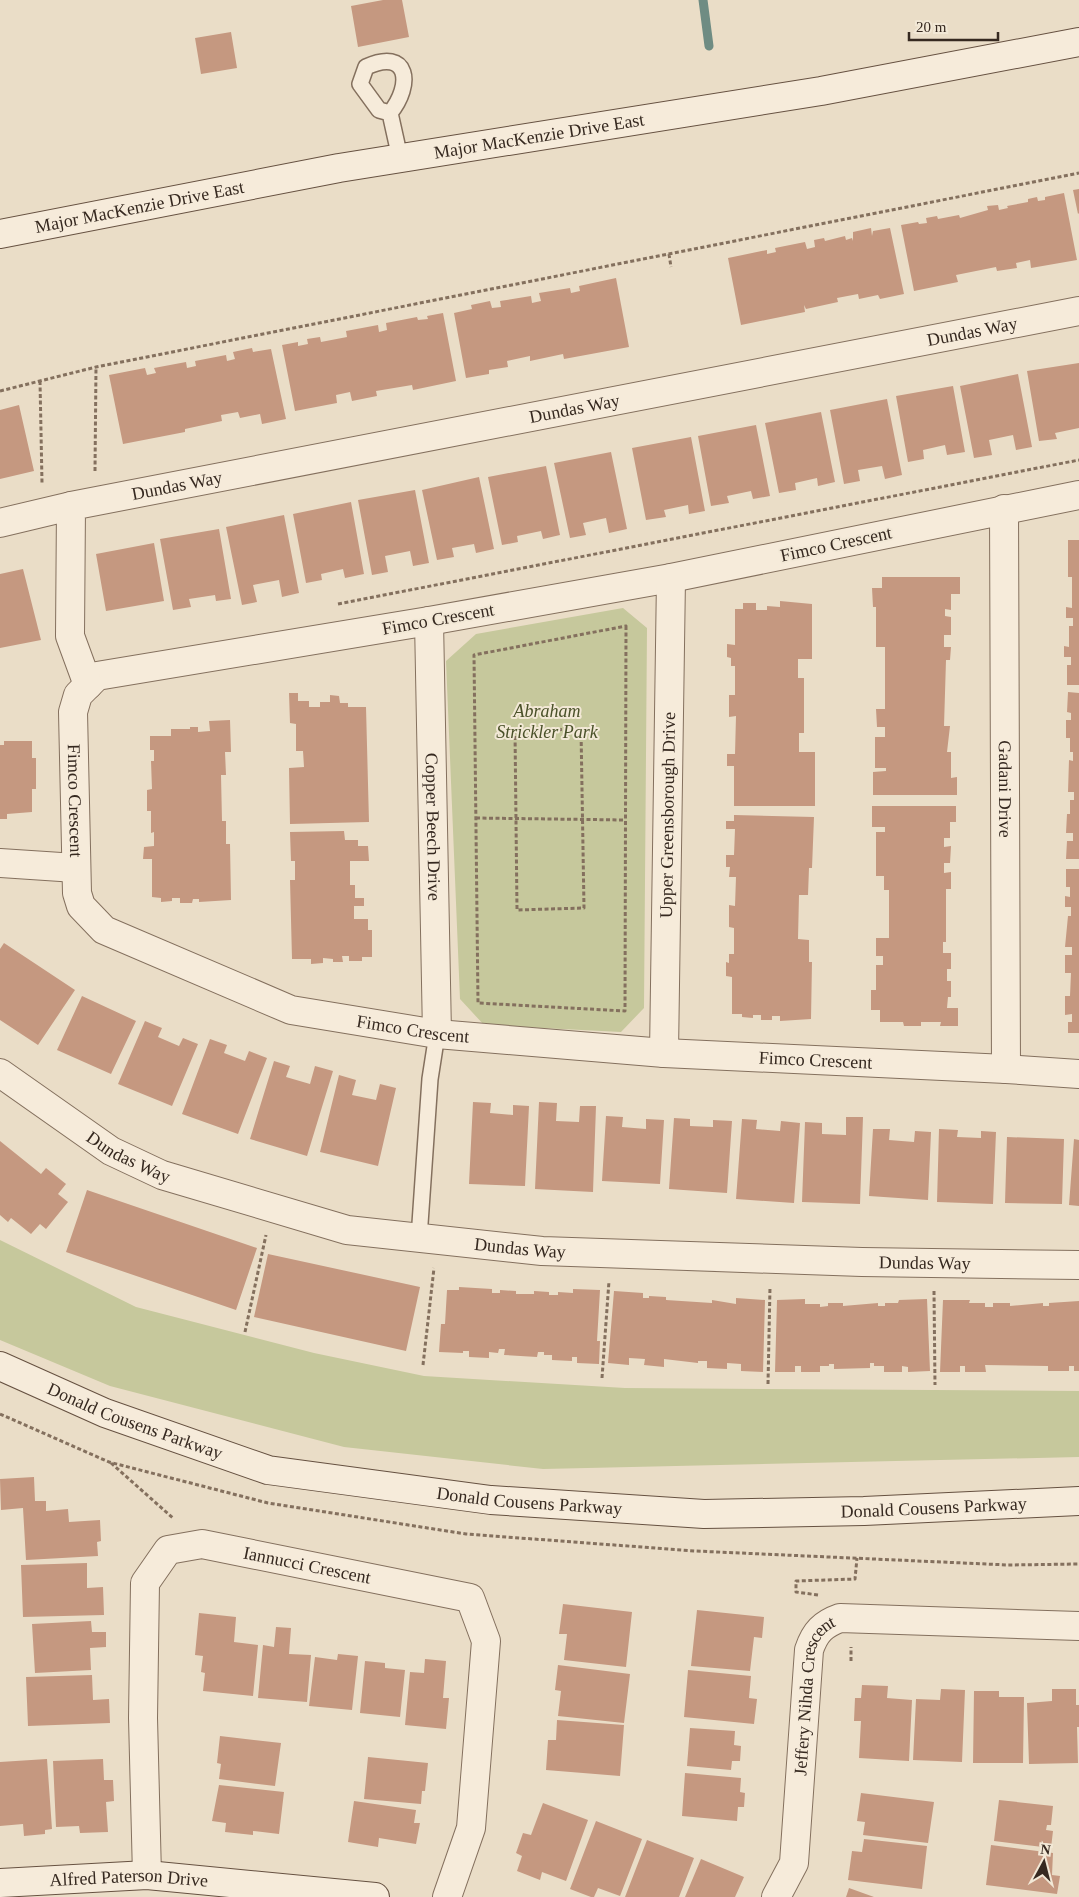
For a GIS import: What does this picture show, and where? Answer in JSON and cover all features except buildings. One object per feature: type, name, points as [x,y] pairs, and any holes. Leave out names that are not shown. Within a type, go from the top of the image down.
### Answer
[{"type":"street","name":"Major MacKenzie Drive East","points":[[0,234],[400,158],[821,91],[1079,42]]},
{"type":"street","name":"Dundas Way","points":[[0,523],[83,503],[1079,311]]},
{"type":"street","name":"Fimco Crescent","points":[[1079,495],[671,578],[429,621],[97,676],[78,695],[73,712],[77,893],[81,906],[104,930],[292,1010],[437,1034],[664,1052],[1079,1074]]},
{"type":"street","points":[[83,503],[70,636],[88,685]]},
{"type":"street","name":"Gadani Drive","points":[[1004,509],[1006,1069]]},
{"type":"street","name":"Upper Greensborough Drive","points":[[664,1052],[671,578]]},
{"type":"street","name":"Copper Beech Drive","points":[[429,621],[437,1034]]},
{"type":"street","points":[[0,863],[76,868]]},
{"type":"street","name":"Dundas Way","points":[[0,1073],[110,1151],[162,1175],[346,1230],[542,1251],[933,1263],[1079,1264]]},
{"type":"street","name":"Donald Cousens Parkway","points":[[0,1366],[105,1413],[268,1470],[491,1500],[704,1514],[864,1511],[1079,1501]]},
{"type":"street","name":"Iannucci Crescent","points":[[147,1875],[143,1718],[145,1583],[168,1550],[202,1544],[470,1598],[486,1641],[471,1828],[447,1897]]},
{"type":"street","name":"Jeffery Nihda Crescent","points":[[776,1897],[794,1863],[809,1650],[820,1628],[840,1618],[1079,1626]]},
{"type":"street","name":"Alfred Paterson Drive","points":[[0,1884],[147,1875],[375,1897]]},
{"type":"lane","points":[[390,113],[400,158]]},
{"type":"lane","points":[[428,1239],[430,1079],[437,1034]]},
{"type":"path","points":[[0,391],[96,367],[1079,173]]},
{"type":"path","points":[[669,254],[671,267]]},
{"type":"path","points":[[83,503],[96,367]]},
{"type":"path","points":[[40,381],[43,513]]},
{"type":"path","points":[[338,604],[1079,460]]},
{"type":"path","points":[[626,626],[626,820],[625,1011],[478,1003],[474,655],[626,626]]},
{"type":"path","points":[[581,729],[584,908],[517,910],[516,818],[515,731],[581,729]]},
{"type":"path","points":[[476,818],[626,820]]},
{"type":"path","points":[[245,1332],[272,1208]]},
{"type":"path","points":[[423,1365],[428,1239]]},
{"type":"path","points":[[602,1378],[610,1253]]},
{"type":"path","points":[[768,1384],[770,1259]]},
{"type":"path","points":[[933,1263],[935,1385]]},
{"type":"path","points":[[109,1462],[202,1544]]},
{"type":"green space","name":"Abraham Strickler Park","points":[[623,608],[647,628],[644,1008],[621,1032],[484,1025],[460,999],[446,661],[476,634]]},
{"type":"green space","points":[[0,1240],[136,1307],[314,1353],[424,1376],[625,1388],[1079,1391],[1079,1457],[543,1469],[344,1447],[110,1386],[0,1340]]},
{"type":"waterway","points":[[703,0],[709,46]]}]
